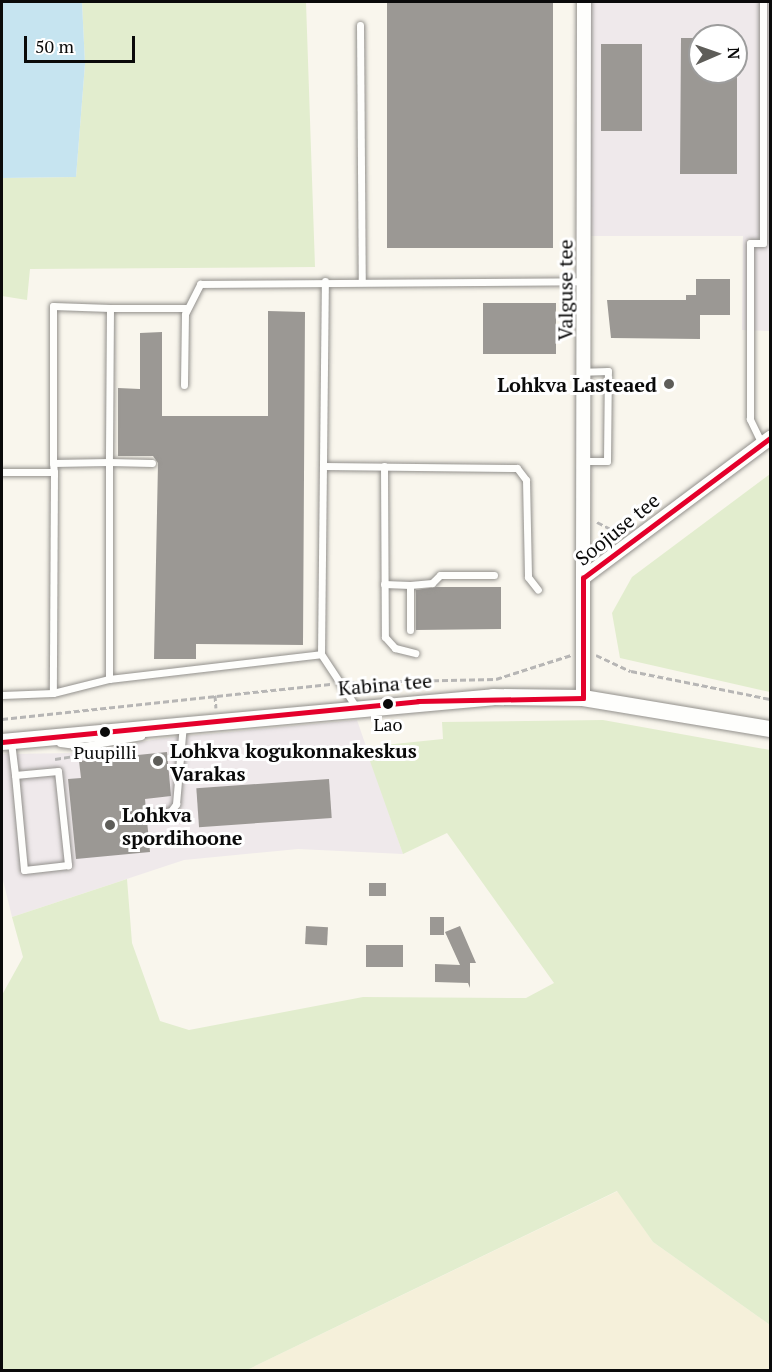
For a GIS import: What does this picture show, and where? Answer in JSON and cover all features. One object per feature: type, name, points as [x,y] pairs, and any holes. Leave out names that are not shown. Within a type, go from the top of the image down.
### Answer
[{"type":"street","name":"Valguse tee","points":[[583,578],[584,2]]},
{"type":"street","name":"Soojuse tee","points":[[583,698],[581,655],[583,578],[766,441]]},
{"type":"street","name":"Kabina tee","points":[[6,742],[356,707],[583,698],[771,729]]},
{"type":"lane","points":[[763,2],[763,243],[750,243],[750,419],[766,441]]},
{"type":"lane","points":[[360,25],[362,281]]},
{"type":"lane","points":[[184,385],[186,308],[200,284],[221,280],[584,281]]},
{"type":"lane","points":[[325,281],[321,654],[356,707]]},
{"type":"lane","points":[[53,693],[53,306],[186,308]]},
{"type":"lane","points":[[109,679],[110,308]]},
{"type":"lane","points":[[584,372],[608,371],[607,461],[584,461]]},
{"type":"lane","points":[[53,463],[152,463]]},
{"type":"lane","points":[[323,466],[518,468],[526,480],[528,577],[538,590]]},
{"type":"lane","points":[[384,466],[384,584],[387,642],[415,653]]},
{"type":"lane","points":[[2,472],[54,472]]},
{"type":"lane","points":[[384,584],[432,583],[440,575],[494,575]]},
{"type":"lane","points":[[410,585],[410,630]]},
{"type":"lane","points":[[2,695],[53,693],[109,679],[321,654]]},
{"type":"lane","points":[[152,814],[171,811],[176,804],[183,724]]},
{"type":"lane","points":[[6,742],[15,775],[24,870],[68,865],[58,771],[15,775]]},
{"type":"path","points":[[2,719],[341,683],[496,679],[519,676],[561,656],[581,655],[599,656],[631,671],[771,699]]},
{"type":"shaded area","points":[[590,2],[770,2],[770,331],[742,330],[743,236],[589,236]]},
{"type":"shaded area","points":[[357,720],[403,854],[298,849],[184,860],[12,917],[2,876],[2,754],[77,753],[164,738]]},
{"type":"shaded area","points":[[618,1191],[653,1242],[770,1325],[770,1370],[247,1370]]},
{"type":"green space","points":[[82,2],[306,2],[315,267],[30,269],[27,300],[2,296],[2,178],[76,177],[85,64]]},
{"type":"green space","points":[[770,474],[770,692],[620,658],[612,613],[632,577]]},
{"type":"green space","points":[[603,720],[770,750],[770,1325],[653,1242],[617,1191],[247,1370],[2,1370],[2,995],[23,957],[12,917],[127,879],[132,943],[160,1021],[189,1030],[363,997],[526,998],[554,983],[447,833],[403,854],[365,747],[443,739],[442,722]]},
{"type":"water","points":[[2,2],[82,2],[85,64],[76,177],[2,178]]},
{"type":"building","points":[[387,2],[553,2],[553,248],[387,248]]},
{"type":"building","points":[[681,38],[688,38],[688,84],[737,84],[737,174],[680,174]]},
{"type":"building","points":[[601,44],[642,44],[642,131],[601,131]]},
{"type":"building","name":"Lohkva Lasteaed","points":[[696,279],[730,279],[730,315],[700,315],[700,339],[611,338],[607,300],[686,300],[686,295],[696,295]]},
{"type":"building","points":[[483,303],[556,303],[556,354],[483,354]]},
{"type":"building","points":[[268,311],[305,312],[303,645],[196,644],[196,659],[154,659],[158,463],[153,456],[118,456],[118,388],[140,389],[140,333],[162,332],[162,416],[268,416]]},
{"type":"building","points":[[436,587],[501,587],[501,629],[416,630],[416,590]]},
{"type":"building","name":"Lohkva spordihoone","points":[[167,752],[171,796],[145,799],[150,852],[76,859],[68,779],[81,778],[79,761]]},
{"type":"building","points":[[329,779],[332,818],[199,827],[196,788]]},
{"type":"building","points":[[369,883],[386,883],[386,896],[369,896]]},
{"type":"building","points":[[430,917],[444,917],[444,935],[430,935]]},
{"type":"building","points":[[306,926],[328,927],[327,945],[305,944]]},
{"type":"building","points":[[460,926],[476,963],[470,963],[470,988],[468,983],[435,982],[435,964],[460,965],[445,932]]},
{"type":"building","points":[[366,945],[403,945],[403,967],[366,967]]},
{"type":"transit line","points":[[583,698],[583,578],[770,438]]},
{"type":"transit line","points":[[2,742],[418,701],[583,698]]},
{"type":"place","name":"Lohkva Lasteaed","points":[[669,384]]},
{"type":"place","name":"Lao","points":[[388,704]]},
{"type":"place","name":"Puupilli","points":[[105,732]]},
{"type":"place","name":"Lohkva kogukonnakeskus Varakas","points":[[158,761]]},
{"type":"place","name":"Lohkva spordihoone","points":[[110,825]]}]
